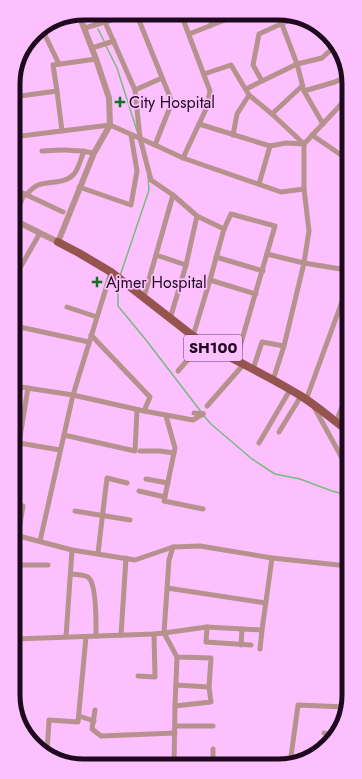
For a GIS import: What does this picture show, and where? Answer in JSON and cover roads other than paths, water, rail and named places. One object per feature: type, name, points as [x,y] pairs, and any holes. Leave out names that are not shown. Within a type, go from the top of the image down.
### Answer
[{"type":"main road","name":"SH100","points":[[58,242],[79,253],[121,280],[193,336],[290,390],[342,426]]},
{"type":"street","points":[[20,223],[58,242],[94,153],[110,125],[109,98],[81,20]]},
{"type":"street","points":[[85,28],[111,20]]},
{"type":"street","points":[[138,20],[172,102],[155,144]]},
{"type":"street","points":[[183,20],[210,91],[207,107],[183,158]]},
{"type":"street","points":[[210,26],[213,20]]},
{"type":"street","points":[[189,34],[225,20]]},
{"type":"street","points":[[281,20],[297,64],[303,88],[323,124]]},
{"type":"street","points":[[262,81],[254,65],[259,34],[287,21]]},
{"type":"street","points":[[104,22],[114,41],[135,90],[140,138],[151,180],[197,216],[224,229]]},
{"type":"street","points":[[45,34],[58,62]]},
{"type":"street","points":[[92,48],[114,41]]},
{"type":"street","points":[[246,89],[297,64],[322,58],[332,50]]},
{"type":"street","points":[[62,131],[53,65],[58,62],[96,59]]},
{"type":"street","points":[[204,74],[231,65],[249,94],[304,144]]},
{"type":"street","points":[[135,90],[162,78]]},
{"type":"street","points":[[272,114],[303,88],[335,82],[341,79]]},
{"type":"street","points":[[20,96],[57,91]]},
{"type":"street","points":[[233,135],[238,114],[249,94]]},
{"type":"street","points":[[273,380],[284,346],[304,263],[309,231],[304,189],[304,144],[342,103]]},
{"type":"street","points":[[199,124],[270,146],[286,143],[304,144]]},
{"type":"street","points":[[20,135],[110,125],[155,144],[183,158],[281,192],[304,189]]},
{"type":"street","points":[[79,187],[131,205],[137,171],[130,134]]},
{"type":"street","points":[[312,135],[342,156]]},
{"type":"street","points":[[259,184],[270,146]]},
{"type":"street","points":[[42,151],[65,149],[94,153]]},
{"type":"street","points":[[20,206],[25,194],[37,185],[57,182],[73,175],[84,151]]},
{"type":"street","points":[[20,192],[63,212]]},
{"type":"street","points":[[144,297],[172,196]]},
{"type":"street","points":[[193,336],[230,212],[275,226],[256,294],[240,362],[207,406]]},
{"type":"street","points":[[170,319],[186,265],[197,216]]},
{"type":"street","points":[[20,268],[40,233]]},
{"type":"street","points":[[267,254],[304,263],[342,269]]},
{"type":"street","points":[[156,255],[186,265]]},
{"type":"street","points":[[216,257],[262,271]]},
{"type":"street","points":[[40,541],[73,395],[91,335],[112,274]]},
{"type":"street","points":[[210,280],[256,294]]},
{"type":"street","points":[[279,432],[306,400],[342,302]]},
{"type":"street","points":[[68,307],[97,317]]},
{"type":"street","points":[[20,327],[89,342]]},
{"type":"street","points":[[91,335],[150,397],[144,412]]},
{"type":"street","points":[[178,371],[203,342]]},
{"type":"street","points":[[253,369],[262,342],[284,346]]},
{"type":"street","points":[[20,387],[73,395],[166,416],[193,420],[203,414],[194,413]]},
{"type":"street","points":[[20,437],[28,388]]},
{"type":"street","points":[[259,443],[290,390]]},
{"type":"street","points":[[306,400],[342,459]]},
{"type":"street","points":[[64,435],[135,451],[137,410]]},
{"type":"street","points":[[166,416],[175,448],[164,501],[203,509]]},
{"type":"street","points":[[20,443],[60,450]]},
{"type":"street","points":[[140,452],[160,451],[174,454]]},
{"type":"street","points":[[98,553],[107,478],[127,483]]},
{"type":"street","points":[[146,479],[168,483]]},
{"type":"street","points":[[139,491],[165,497]]},
{"type":"street","points":[[20,516],[22,506]]},
{"type":"street","points":[[75,512],[130,520]]},
{"type":"street","points":[[20,536],[72,550],[135,560],[173,547],[200,546],[272,558],[342,565]]},
{"type":"street","points":[[173,547],[169,560],[164,633],[177,657],[174,759]]},
{"type":"street","points":[[66,637],[72,550]]},
{"type":"street","points":[[121,636],[126,558]]},
{"type":"street","points":[[260,649],[272,558]]},
{"type":"street","points":[[20,565],[48,565]]},
{"type":"street","points":[[71,574],[85,576],[90,579],[94,594],[96,636]]},
{"type":"street","points":[[167,588],[266,603]]},
{"type":"street","points":[[20,638],[121,636],[164,633],[207,627],[262,630]]},
{"type":"street","points":[[207,627],[206,642],[251,645]]},
{"type":"street","points":[[241,645],[242,629]]},
{"type":"street","points":[[138,676],[155,677],[154,634]]},
{"type":"street","points":[[47,747],[49,720],[78,722],[86,636]]},
{"type":"street","points":[[175,706],[211,702],[209,688],[212,658],[177,657]]},
{"type":"street","points":[[176,685],[209,688]]},
{"type":"street","points":[[291,757],[298,705],[341,707]]},
{"type":"street","points":[[95,710],[92,729],[101,736],[175,733]]},
{"type":"street","points":[[79,716],[94,720]]},
{"type":"street","points":[[175,726],[213,726]]},
{"type":"street","points":[[324,733],[329,734]]},
{"type":"street","points":[[213,749],[213,759]]},
{"type":"waterway","points":[[98,29],[104,41]]},
{"type":"waterway","points":[[106,46],[117,68],[137,131]]},
{"type":"waterway","points":[[120,276],[149,190],[148,176]]},
{"type":"waterway","points":[[118,284],[118,306],[202,413]]},
{"type":"waterway","points":[[204,416],[211,424],[252,459],[275,474],[300,479],[342,494]]},
{"type":"place","name":"City Hospital","points":[[120,102]]},
{"type":"place","name":"Ajmer Hospital","points":[[97,282]]}]
